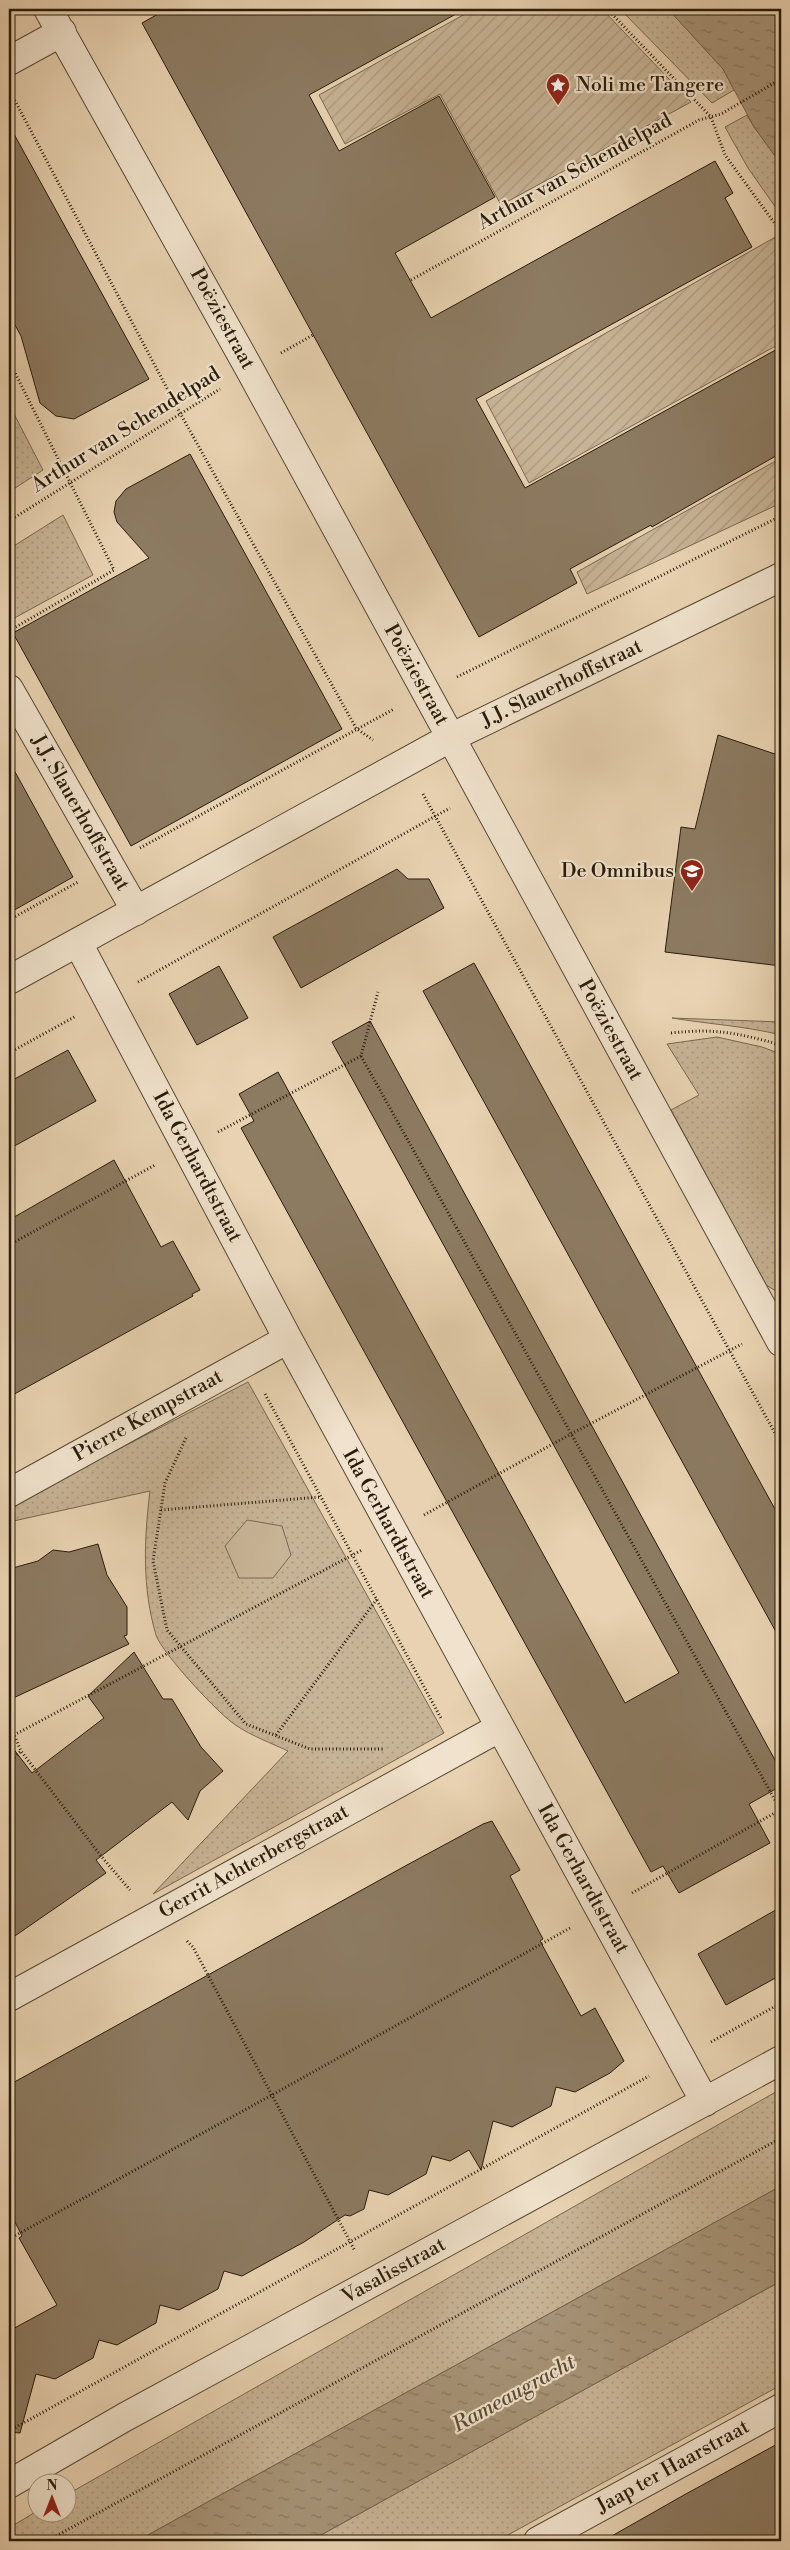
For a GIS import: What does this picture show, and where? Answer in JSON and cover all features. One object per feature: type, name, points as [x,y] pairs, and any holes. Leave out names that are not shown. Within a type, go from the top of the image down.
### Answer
[{"type":"street","name":"Poëziestraat","points":[[48,9],[250,370],[781,1342]]},
{"type":"street","points":[[9,61],[62,32]]},
{"type":"street","name":"J.J. Slauerhoffstraat","points":[[9,980],[450,738],[781,577]]},
{"type":"street","name":"J.J. Slauerhoffstraat","points":[[9,689],[136,910]]},
{"type":"street","name":"Ida Gerhardtstraat","points":[[78,942],[288,1339],[705,2102]]},
{"type":"street","name":"Pierre Kempstraat","points":[[9,1493],[288,1339]]},
{"type":"street","name":"Gerrit Achterbergstraat","points":[[9,1997],[499,1728]]},
{"type":"street","name":"Vasalisstraat","points":[[9,2484],[125,2417],[781,2060]]},
{"type":"street","name":"Jaap ter Haarstraat","points":[[538,2541],[781,2408]]},
{"type":"path","points":[[607,9],[711,117],[725,155],[781,232]]},
{"type":"path","name":"Arthur van Schendelpad","points":[[411,280],[699,120],[720,114],[781,79]]},
{"type":"path","name":"Arthur van Schendelpad","points":[[9,521],[250,370],[312,335]]},
{"type":"path","points":[[9,361],[114,570],[9,631]]},
{"type":"path","points":[[9,920],[356,728],[781,516]]},
{"type":"path","points":[[9,1053],[479,792]]},
{"type":"path","points":[[671,1033],[702,1029],[737,1033],[781,1045]]},
{"type":"path","points":[[9,2239],[272,2095],[781,1811],[361,1056]]},
{"type":"path","points":[[247,1361],[458,1750]]},
{"type":"path","points":[[189,1432],[165,1483],[153,1561],[167,1630],[246,1724],[310,1749],[392,1749]]},
{"type":"path","points":[[161,1510],[320,1497]]},
{"type":"path","points":[[276,1735],[377,1599]]},
{"type":"path","points":[[9,1725],[21,1751],[101,1856],[147,1910],[161,1912],[192,1947],[372,2283]]},
{"type":"path","points":[[9,1762],[21,1751]]},
{"type":"path","points":[[9,2431],[781,2003]]},
{"type":"path","points":[[47,2541],[781,2138]]},
{"type":"shaded area","points":[[474,9],[602,9],[691,102],[501,205],[440,94],[345,144],[319,95]]},
{"type":"shaded area","points":[[620,9],[668,9],[723,69],[734,90],[712,103]]},
{"type":"shaded area","points":[[747,115],[781,164],[781,215],[748,168],[725,127]]},
{"type":"shaded area","points":[[779,235],[781,239],[781,343],[529,483],[486,401]]},
{"type":"shaded area","points":[[13,412],[43,470],[9,492],[9,414]]},
{"type":"shaded area","points":[[781,458],[781,503],[587,594],[577,572]]},
{"type":"shaded area","points":[[63,515],[93,575],[9,621],[9,549]]},
{"type":"shaded area","points":[[672,1018],[781,1022],[781,1035],[740,1027]]},
{"type":"shaded area","points":[[717,1037],[762,1047],[781,1054],[781,1294],[766,1285],[671,1110],[699,1095],[667,1044]]},
{"type":"shaded area","points":[[248,1382],[444,1733],[153,1894],[288,1751],[249,1733],[229,1720],[192,1683],[160,1644],[151,1617],[146,1581],[146,1527],[150,1491],[9,1522],[9,1506]]},
{"type":"shaded area","points":[[247,1520],[282,1526],[291,1555],[273,1578],[239,1578],[225,1546]]},
{"type":"shaded area","points":[[781,2089],[781,2186],[137,2541],[9,2541],[9,2528],[28,2516],[28,2522],[78,2522],[78,2488]]},
{"type":"shaded area","points":[[781,2281],[781,2385],[497,2541],[310,2541]]},
{"type":"water","points":[[668,9],[781,9],[781,164],[754,127],[723,69]]},
{"type":"water","name":"Rameaugracht","points":[[781,2186],[781,2281],[310,2541],[137,2541]]},
{"type":"building","points":[[167,9],[465,9],[309,95],[339,151],[439,96],[495,197],[395,253],[431,318],[715,161],[733,193],[725,198],[752,247],[476,399],[525,488],[781,347],[781,453],[652,527],[651,525],[570,569],[577,583],[479,637],[142,23]]},
{"type":"building","points":[[9,125],[149,379],[74,419],[56,416],[40,403],[21,336],[9,314]]},
{"type":"building","points":[[190,454],[342,729],[131,846],[13,633],[149,558],[117,522],[114,512],[116,501],[126,489]]},
{"type":"building","points":[[718,735],[781,756],[781,966],[665,952],[681,827],[695,829]]},
{"type":"building","points":[[9,761],[73,877],[9,913]]},
{"type":"building","points":[[397,869],[408,879],[429,879],[444,908],[301,988],[273,937]]},
{"type":"building","points":[[474,963],[781,1520],[781,1641],[423,991]]},
{"type":"building","points":[[219,966],[248,1018],[197,1045],[169,994]]},
{"type":"building","points":[[370,1021],[781,1771],[781,1786],[749,1804],[770,1843],[679,1893],[663,1866],[651,1872],[241,1128],[254,1121],[239,1094],[278,1072],[625,1703],[679,1673],[332,1042]]},
{"type":"building","points":[[68,1050],[96,1101],[9,1149],[9,1082]]},
{"type":"building","points":[[114,1160],[161,1247],[173,1241],[200,1290],[192,1294],[193,1296],[9,1397],[9,1220]]},
{"type":"building","points":[[98,1544],[107,1575],[127,1607],[127,1635],[124,1636],[129,1644],[9,1700],[9,1569],[38,1561],[53,1550],[69,1552]]},
{"type":"building","points":[[134,1652],[163,1699],[172,1699],[201,1747],[223,1771],[200,1791],[188,1820],[172,1802],[96,1860],[106,1873],[9,1940],[9,1743],[32,1773],[104,1718],[88,1696]]},
{"type":"building","points":[[492,1821],[520,1870],[510,1876],[543,1939],[540,1941],[581,2016],[595,2008],[624,2061],[610,2073],[575,2092],[556,2087],[551,2106],[512,2127],[493,2121],[481,2170],[469,2150],[450,2161],[432,2156],[426,2174],[388,2195],[369,2190],[364,2209],[350,2216],[345,2215],[304,2242],[242,2276],[224,2271],[218,2289],[179,2310],[160,2305],[156,2323],[117,2345],[99,2340],[93,2358],[55,2379],[36,2374],[20,2433],[9,2432],[9,2331],[57,2305],[19,2238],[22,2236],[9,2210],[9,2085],[407,1865]]},
{"type":"building","points":[[781,1907],[781,1975],[726,2005],[698,1954]]},
{"type":"building","points":[[781,2442],[781,2541],[603,2541],[684,2495]]},
{"type":"place","name":"Noli me Tangere","points":[[558,106]]},
{"type":"place","name":"De Omnibus","points":[[692,892]]}]
